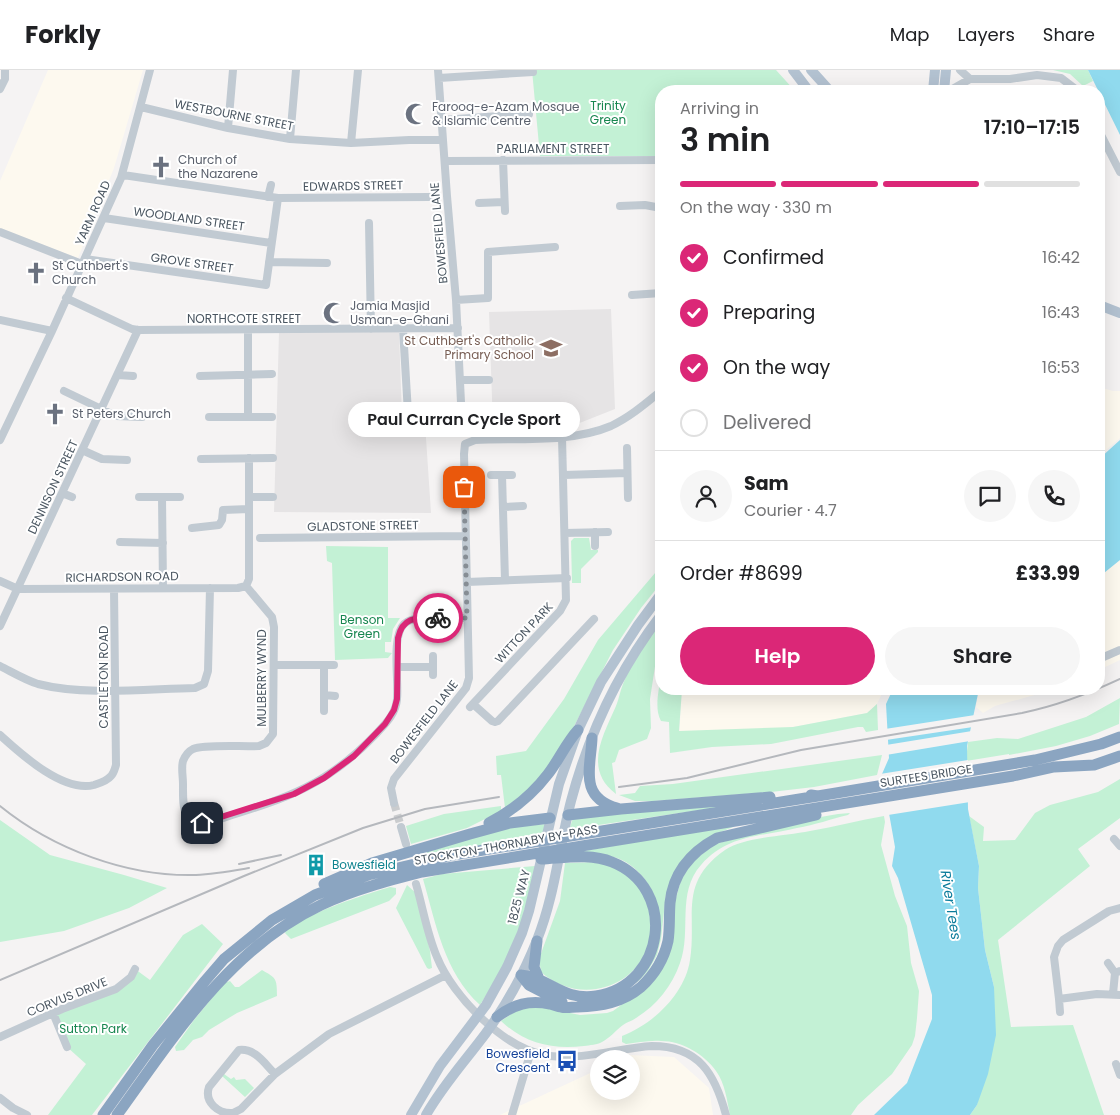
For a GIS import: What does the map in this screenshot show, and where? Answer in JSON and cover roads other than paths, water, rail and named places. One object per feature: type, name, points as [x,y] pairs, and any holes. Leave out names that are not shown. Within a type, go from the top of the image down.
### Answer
[{"type":"highway","points":[[1013,768],[1025,757],[1086,743],[1120,729]]},
{"type":"highway","points":[[470,834],[505,815],[535,789],[548,774],[569,740],[578,730]]},
{"type":"highway","points":[[592,738],[588,767],[588,779],[592,790],[610,806],[621,809]]},
{"type":"highway","points":[[1013,768],[1120,738]]},
{"type":"highway","points":[[1054,767],[1120,749]]},
{"type":"highway","points":[[1013,768],[1094,765],[1120,756]]},
{"type":"highway","name":"SURTEES BRIDGE","points":[[818,796],[1013,768]]},
{"type":"highway","name":"SURTEES BRIDGE","points":[[844,803],[1013,768]]},
{"type":"highway","points":[[567,821],[621,809],[792,794],[818,796]]},
{"type":"highway","name":"STOCKTON-THORNABY BY-PASS","points":[[103,1115],[153,1045],[224,960],[272,920],[315,895],[368,875],[452,855],[818,796]]},
{"type":"highway","points":[[497,1017],[514,1005],[521,1003],[538,1003],[561,1007],[594,1007],[614,1002],[639,988],[658,967],[668,941],[670,905],[674,883],[684,865],[697,850],[712,841],[728,835],[826,812],[844,803]]},
{"type":"highway","name":"STOCKTON-THORNABY BY-PASS","points":[[117,1115],[164,1050],[213,988],[232,968],[274,932],[320,906],[371,885],[422,872],[844,803]]},
{"type":"highway","points":[[272,920],[286,905],[318,886],[372,863],[510,823],[549,822]]},
{"type":"highway","points":[[482,862],[594,857],[613,862],[622,866],[637,878],[648,893],[655,911],[655,940],[649,958],[631,980],[614,990],[596,996],[568,994],[533,976],[521,975]]},
{"type":"highway","points":[[537,940],[534,967],[539,980]]},
{"type":"highway","points":[[521,975],[529,985],[549,997],[578,1007]]},
{"type":"main road","points":[[793,70],[805,85]]},
{"type":"main road","points":[[812,70],[825,85]]},
{"type":"main road","points":[[934,85],[935,70]]},
{"type":"main road","points":[[945,85],[946,70]]},
{"type":"main road","points":[[1105,307],[1120,313]]},
{"type":"main road","name":"1825 WAY","points":[[411,1115],[440,1066],[486,1005],[507,967],[523,928],[539,871],[549,822],[562,774],[578,730],[601,682],[655,602]]},
{"type":"main road","points":[[426,1115],[447,1083],[497,1017],[521,975],[537,940],[551,895],[579,774],[592,738],[617,681],[655,624]]},
{"type":"main road","points":[[549,822],[567,821]]},
{"type":"main road","points":[[507,967],[521,975]]},
{"type":"street","points":[[0,89],[5,79],[4,70]]},
{"type":"street","name":"YARM ROAD","points":[[0,440],[52,331],[122,175],[150,70]]},
{"type":"street","points":[[228,128],[233,70]]},
{"type":"street","points":[[290,139],[296,70]]},
{"type":"street","points":[[351,143],[358,70]]},
{"type":"street","points":[[801,80],[812,70]]},
{"type":"street","points":[[960,70],[970,79]]},
{"type":"street","points":[[439,74],[532,72]]},
{"type":"street","name":"BOWESFIELD LANE","points":[[439,74],[458,328],[462,423]]},
{"type":"street","points":[[960,85],[970,79],[1010,79],[1037,75],[1061,78],[1070,85]]},
{"type":"street","name":"WESTBOURNE STREET","points":[[141,107],[228,128],[290,139],[351,143],[443,140]]},
{"type":"street","points":[[442,120],[529,114]]},
{"type":"street","points":[[1105,143],[1120,172]]},
{"type":"street","points":[[503,160],[505,211]]},
{"type":"street","name":"PARLIAMENT STREET","points":[[445,161],[655,160]]},
{"type":"street","name":"EDWARDS STREET","points":[[122,175],[278,198],[429,197]]},
{"type":"street","points":[[268,197],[271,185]]},
{"type":"street","points":[[278,198],[269,262],[327,263]]},
{"type":"street","points":[[479,203],[504,202]]},
{"type":"street","points":[[620,206],[645,205],[655,207]]},
{"type":"street","name":"WOODLAND STREET","points":[[104,218],[271,243]]},
{"type":"street","points":[[369,223],[371,329]]},
{"type":"street","name":"GROVE STREET","points":[[0,232],[83,262],[266,285],[269,262]]},
{"type":"street","points":[[456,300],[488,298],[488,252],[555,247]]},
{"type":"street","points":[[632,295],[655,293]]},
{"type":"street","name":"NORTHCOTE STREET","points":[[66,298],[132,329],[138,330],[458,328]]},
{"type":"street","points":[[0,320],[52,331]]},
{"type":"street","points":[[403,329],[408,413],[462,412]]},
{"type":"street","name":"DENNISON STREET","points":[[0,626],[138,330]]},
{"type":"street","points":[[248,330],[248,416]]},
{"type":"street","points":[[200,376],[272,374]]},
{"type":"street","points":[[118,375],[133,376]]},
{"type":"street","points":[[460,380],[489,380]]},
{"type":"street","points":[[64,391],[116,416],[142,417]]},
{"type":"street","points":[[562,437],[588,433],[611,426],[629,416],[655,396]]},
{"type":"street","points":[[209,417],[272,416]]},
{"type":"street","name":"BOWESFIELD LANE","points":[[394,803],[391,788],[394,780],[466,688],[469,678],[465,536],[465,444],[475,440],[562,437]]},
{"type":"street","name":"WITTON PARK","points":[[562,437],[566,600],[560,611],[472,705],[492,720],[498,721],[594,618]]},
{"type":"street","points":[[627,448],[628,498]]},
{"type":"street","points":[[82,450],[102,459],[127,460]]},
{"type":"street","points":[[201,458],[273,458]]},
{"type":"street","points":[[246,586],[249,579],[249,458]]},
{"type":"street","points":[[564,474],[628,473]]},
{"type":"street","points":[[492,475],[512,475]]},
{"type":"street","points":[[502,475],[505,580]]},
{"type":"street","points":[[62,493],[72,497]]},
{"type":"street","points":[[139,497],[180,497]]},
{"type":"street","points":[[162,497],[163,588]]},
{"type":"street","points":[[250,497],[273,497]]},
{"type":"street","points":[[503,507],[523,506]]},
{"type":"street","points":[[192,528],[220,525],[222,510],[249,510]]},
{"type":"street","points":[[595,532],[595,546]]},
{"type":"street","points":[[565,533],[608,532]]},
{"type":"street","name":"GLADSTONE STREET","points":[[260,538],[465,536]]},
{"type":"street","points":[[120,542],[163,542]]},
{"type":"street","points":[[467,582],[566,578]]},
{"type":"street","name":"RICHARDSON ROAD","points":[[0,581],[18,589],[238,588],[246,586]]},
{"type":"street","name":"MULBERRY WYND","points":[[246,586],[272,617],[274,627],[274,728],[270,738],[259,746],[200,748],[194,749],[186,756],[182,769],[183,807],[189,818],[195,822],[210,822],[294,794],[340,768],[391,717],[397,699],[398,638],[400,630],[408,621],[420,618],[467,618]]},
{"type":"street","points":[[0,666],[36,683],[63,689],[195,688],[204,684],[208,671],[210,588]]},
{"type":"street","name":"CASTLETON ROAD","points":[[0,735],[45,772],[65,781],[88,787],[102,783],[112,776],[116,765],[114,589]]},
{"type":"street","points":[[1105,656],[1120,650]]},
{"type":"street","points":[[398,666],[433,671],[433,656]]},
{"type":"street","points":[[274,665],[334,665]]},
{"type":"street","points":[[324,665],[324,711]]},
{"type":"street","points":[[324,695],[336,696]]},
{"type":"street","points":[[400,827],[406,844]]},
{"type":"street","points":[[1114,839],[1120,846]]},
{"type":"street","points":[[416,884],[436,956],[446,975],[466,1002],[487,1022],[515,1044],[549,1056],[566,1057],[652,1046],[666,1046],[682,1051],[696,1058],[715,1081],[726,1115]]},
{"type":"street","points":[[1060,1012],[1054,957],[1058,946],[1063,940],[1109,911],[1120,908]]},
{"type":"street","points":[[1059,999],[1088,995],[1116,995],[1117,972],[1108,963]]},
{"type":"street","name":"CORVUS DRIVE","points":[[0,1038],[53,1013],[116,990],[131,977],[135,969]]},
{"type":"street","points":[[274,1074],[253,1052],[246,1049],[239,1050],[209,1086],[207,1093],[209,1101],[220,1111],[233,1114],[241,1109],[274,1074],[329,1034],[446,975]]},
{"type":"street","points":[[53,1013],[67,1047]]},
{"type":"street","points":[[512,1115],[531,1051]]},
{"type":"street","points":[[1116,1064],[1120,1075]]},
{"type":"street","points":[[0,1099],[27,1115]]},
{"type":"water","points":[[1088,70],[1120,70],[1120,135],[1105,105],[1105,85],[1095,85]]},
{"type":"water","points":[[1120,440],[1120,560],[1105,572],[1105,454]]},
{"type":"water","name":"River Tees","points":[[890,695],[978,695],[967,746],[968,809],[979,866],[978,888],[985,950],[994,987],[996,1035],[988,1074],[977,1105],[970,1115],[874,1115],[907,1083],[932,1019],[932,995],[898,878],[892,866],[895,847],[882,774],[889,758],[886,704]]},
{"type":"tunnel","points":[[394,803],[401,827]]},
{"type":"railway","points":[[1105,686],[1120,679]]},
{"type":"railway","points":[[619,787],[687,778],[801,750],[1022,713],[1048,707],[1083,695]]},
{"type":"railway","points":[[0,980],[244,876],[363,828],[425,809],[499,797]]},
{"type":"railway","points":[[0,806],[43,835],[67,847],[118,865],[144,871],[196,875],[249,868]]},
{"type":"railway","points":[[239,864],[281,855]]},
{"type":"place","name":"Farooq-e-Azam Mosque & Islamic Centre","points":[[416,114]]},
{"type":"place","name":"Church of the Nazarene","points":[[161,167]]},
{"type":"place","name":"St Cuthbert's Church","points":[[36,273]]},
{"type":"place","name":"Jamia Masjid Usman-e-Ghani","points":[[334,313]]},
{"type":"place","name":"St Cuthbert's Catholic Primary School","points":[[551,348]]},
{"type":"place","name":"St Peters Church","points":[[55,414]]},
{"type":"place","name":"Paul Curran Cycle Sport","points":[[464,487]]},
{"type":"place","name":"Bowesfield","points":[[316,865]]},
{"type":"place","name":"Bowesfield Crescent","points":[[567,1061]]},
{"type":"park label","name":"Trinity Green","points":[[608,113]]},
{"type":"park label","name":"Benson Green","points":[[362,627]]},
{"type":"park label","name":"Sutton Park","points":[[93,1029]]}]
